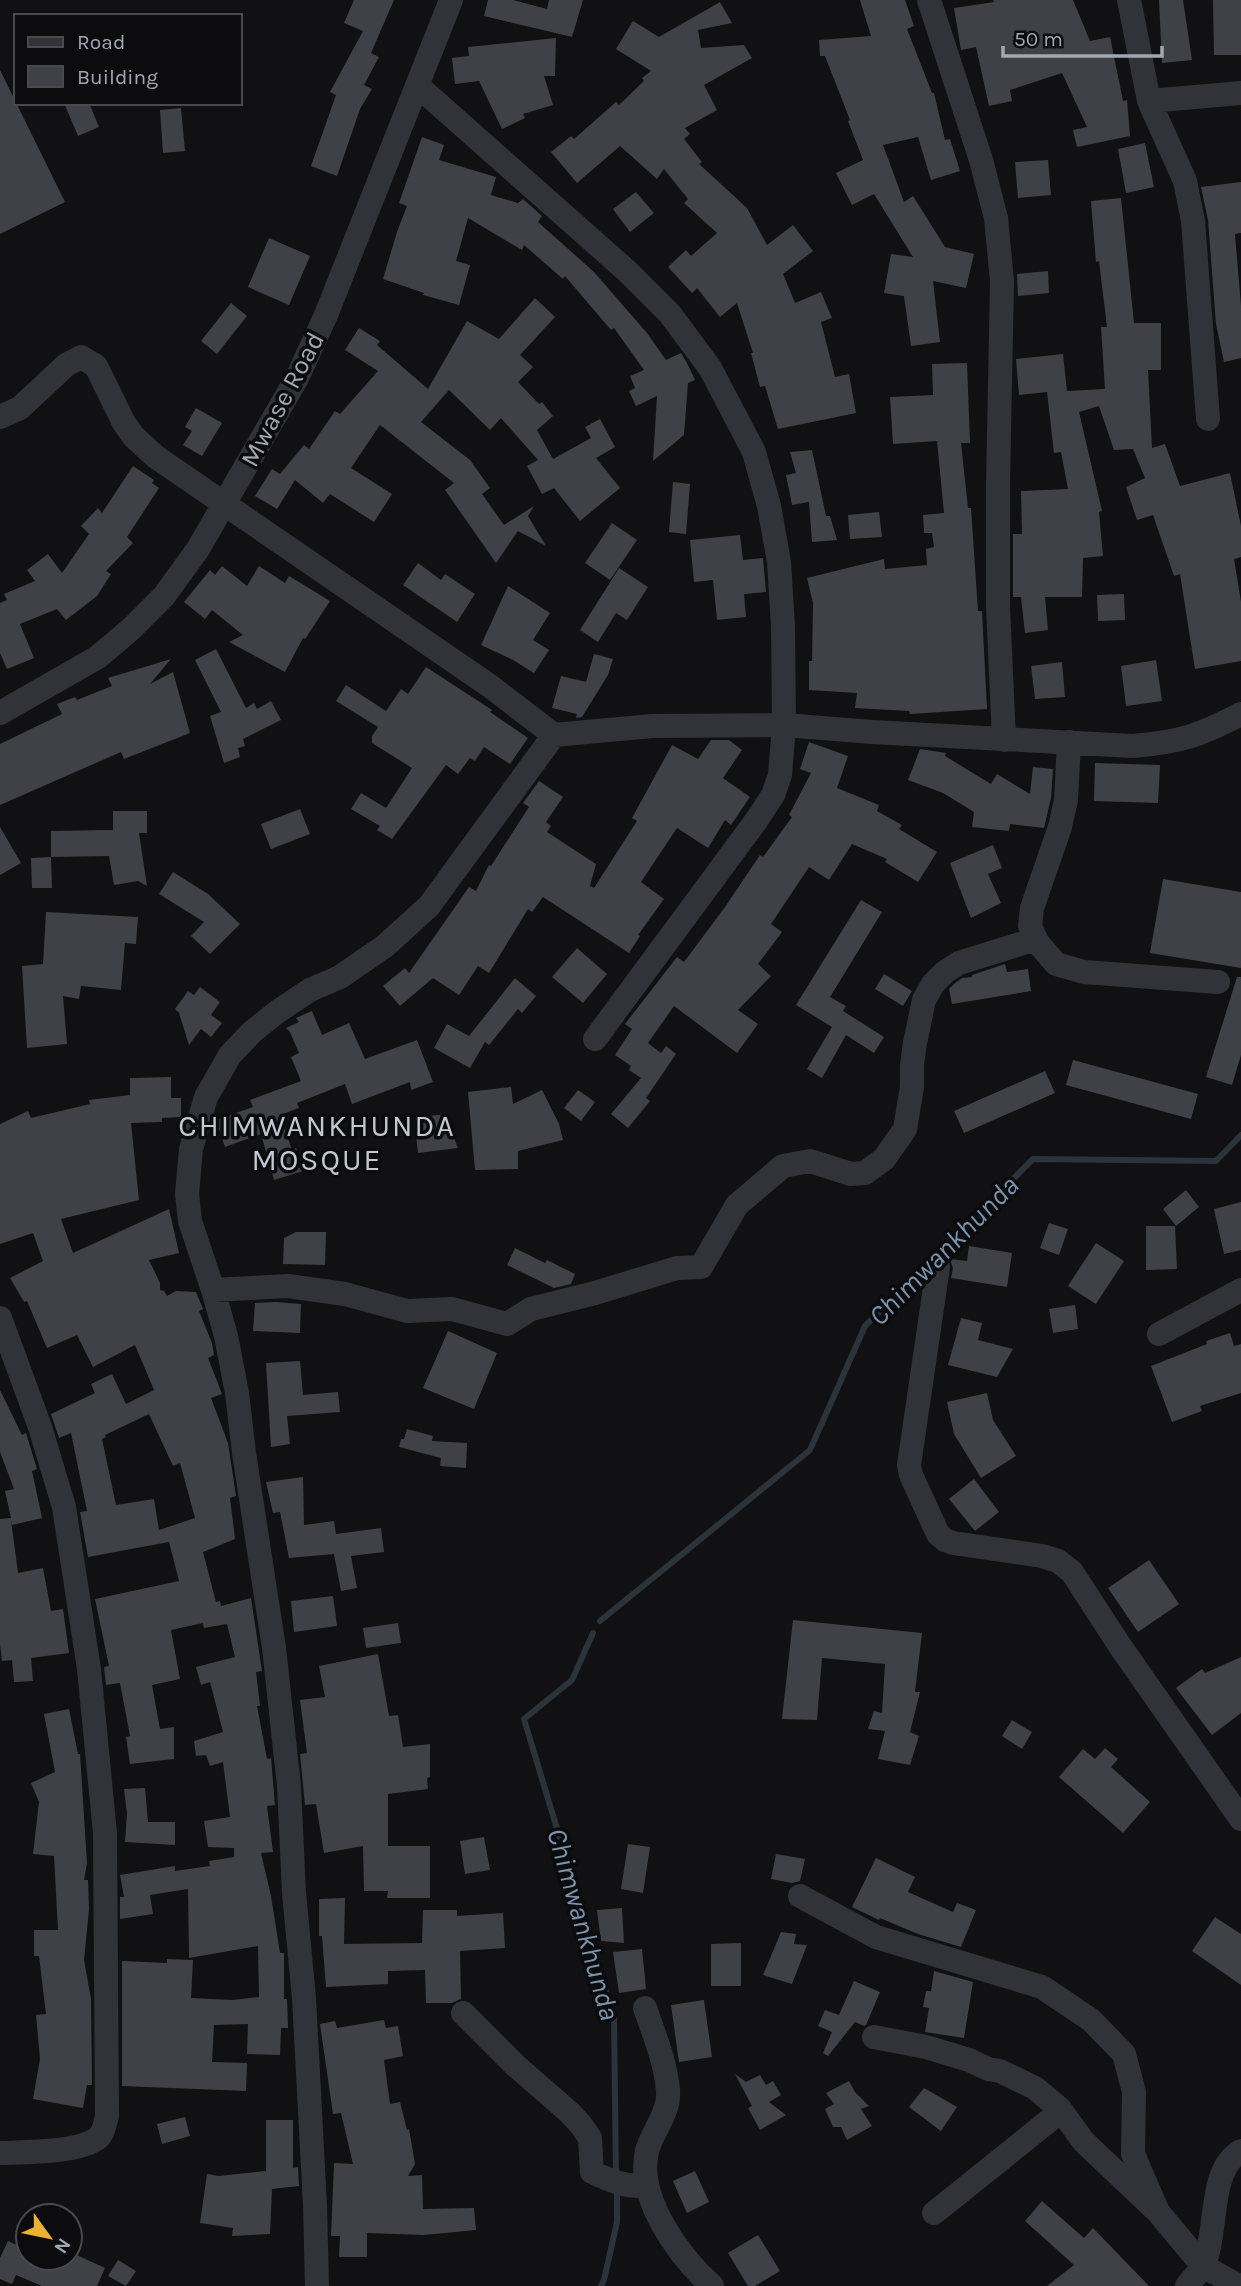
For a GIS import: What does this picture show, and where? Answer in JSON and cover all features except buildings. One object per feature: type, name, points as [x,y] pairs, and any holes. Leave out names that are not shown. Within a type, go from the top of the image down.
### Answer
[{"type":"street","name":"Mwase Road","points":[[0,713],[98,657],[164,596],[198,549],[297,378],[326,315],[451,0]]},
{"type":"street","points":[[929,0],[981,160],[996,218],[1002,281],[998,606],[1003,740]]},
{"type":"street","points":[[1129,0],[1149,101],[1185,181],[1193,221],[1208,419]]},
{"type":"street","points":[[418,86],[627,271],[670,314],[710,368],[754,452],[769,506],[779,562],[783,626],[784,725],[780,775],[774,795],[596,1039]]},
{"type":"street","points":[[1149,101],[1241,93]]},
{"type":"street","points":[[0,417],[20,408],[66,365],[81,357],[89,360],[96,366],[124,423],[134,437],[156,457],[490,686],[554,735],[652,726],[784,725],[1133,746],[1171,743],[1208,732],[1241,714]]},
{"type":"street","points":[[317,2286],[304,1998],[289,1786],[274,1648],[237,1393],[226,1336],[190,1221],[187,1194],[191,1149],[206,1097],[230,1055],[252,1032],[277,1012],[310,990],[341,976],[408,928],[429,906],[554,735]]},
{"type":"street","points":[[1069,742],[1063,814],[1032,908],[1030,926],[1036,939],[1056,964],[1084,972],[1218,982]]},
{"type":"street","points":[[213,1290],[288,1286],[345,1294],[407,1311],[452,1308],[507,1324],[531,1309],[677,1268],[701,1267],[737,1205],[783,1166],[810,1161],[850,1174],[865,1173],[884,1159],[905,1129],[912,1087],[915,1043],[925,1000],[933,984],[959,963],[1036,939]]},
{"type":"street","points":[[938,1267],[909,1465],[938,1534],[945,1541],[953,1543],[1042,1556],[1058,1561],[1072,1573],[1241,1819]]},
{"type":"street","points":[[1159,1334],[1241,1290]]},
{"type":"street","points":[[0,1318],[40,1427],[64,1507],[89,1669],[105,1833],[107,2116],[99,2137],[71,2148],[0,2154]]},
{"type":"street","points":[[800,1896],[876,1937],[1041,1987],[1091,2020],[1124,2054],[1133,2092],[1133,2154],[1158,2212]]},
{"type":"street","points":[[645,2008],[669,2093],[647,2152],[646,2186],[653,2207],[676,2244],[712,2286]]},
{"type":"street","points":[[463,2013],[581,2126],[590,2138],[592,2172],[611,2182],[630,2187],[646,2186]]},
{"type":"street","points":[[874,2037],[926,2047],[969,2060],[1035,2088],[1061,2111],[1084,2142],[1158,2212],[1203,2266],[1239,2286]]},
{"type":"street","points":[[934,2213],[1061,2111]]},
{"type":"street","points":[[1187,2286],[1203,2266],[1209,2248],[1219,2181],[1228,2161],[1241,2151]]},
{"type":"waterway","name":"Chimwankhunda","points":[[600,1621],[810,1450],[865,1326],[1033,1159],[1216,1161],[1241,1135]]},
{"type":"waterway","name":"Chimwankhunda","points":[[593,1633],[572,1680],[524,1719],[614,2018],[616,2178]]},
{"type":"waterway","name":"Chimwankhunda","points":[[601,2286],[617,2222],[617,2189]]},
{"type":"district","name":"CHIMWANKHUNDA MOSQUE","points":[[317,1143]]}]
